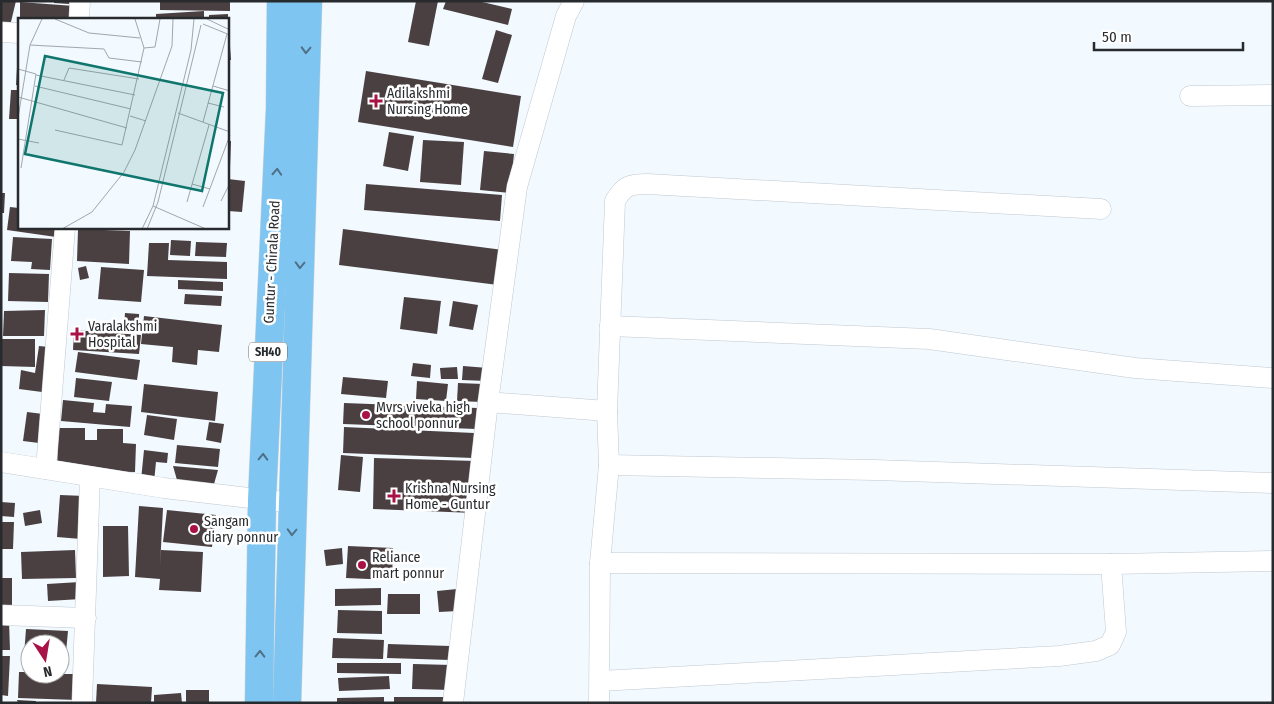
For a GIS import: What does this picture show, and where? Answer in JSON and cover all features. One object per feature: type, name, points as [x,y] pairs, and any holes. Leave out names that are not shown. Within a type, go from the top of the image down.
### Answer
[{"type":"main road","name":"Guntur - Chirala Road","points":[[259,703],[262,500],[280,109],[281,1]]},
{"type":"main road","name":"Guntur - Chirala Road","points":[[287,703],[308,1]]},
{"type":"main road","points":[[274,221],[301,223]]},
{"type":"street","points":[[79,18],[80,1]]},
{"type":"street","points":[[453,703],[488,402],[517,187],[566,16],[574,1]]},
{"type":"street","points":[[1,32],[18,33]]},
{"type":"street","points":[[1190,96],[1273,95]]},
{"type":"street","points":[[599,703],[600,563],[608,465],[606,411],[615,201],[621,190],[633,184],[1101,209]]},
{"type":"street","points":[[46,469],[64,229]]},
{"type":"street","points":[[610,326],[930,339],[1134,368],[1273,378]]},
{"type":"street","points":[[488,402],[606,411]]},
{"type":"street","points":[[1,462],[90,477],[293,503]]},
{"type":"street","points":[[608,465],[885,470],[1273,483]]},
{"type":"street","points":[[82,703],[90,477]]},
{"type":"street","points":[[600,563],[1111,564],[1273,561]]},
{"type":"street","points":[[600,681],[1058,656],[1096,651],[1110,645],[1116,632],[1111,564]]},
{"type":"street","points":[[1,615],[86,618]]},
{"type":"building","points":[[1,1],[16,1],[10,26],[1,25]]},
{"type":"building","points":[[54,1],[69,1],[69,4],[54,3]]},
{"type":"building","points":[[160,1],[230,1],[230,11],[160,10]]},
{"type":"building","points":[[416,1],[438,1],[429,46],[408,42]]},
{"type":"building","points":[[446,1],[478,1],[512,9],[508,25],[443,9]]},
{"type":"building","points":[[20,2],[74,6],[72,18],[20,18]]},
{"type":"building","points":[[204,11],[204,18],[156,18],[156,14]]},
{"type":"building","points":[[228,14],[228,18],[209,18],[209,15]]},
{"type":"building","points":[[496,30],[512,35],[498,83],[482,79]]},
{"type":"building","points":[[229,33],[231,60],[229,60]]},
{"type":"building","points":[[17,68],[18,68],[18,85],[16,85]]},
{"type":"building","points":[[366,71],[521,96],[513,147],[358,122]]},
{"type":"building","points":[[11,90],[18,90],[18,119],[9,119]]},
{"type":"building","points":[[389,132],[414,136],[408,171],[383,166]]},
{"type":"building","points":[[423,140],[464,142],[461,185],[420,182]]},
{"type":"building","points":[[229,141],[231,141],[230,167]]},
{"type":"building","points":[[484,151],[514,154],[510,193],[480,190]]},
{"type":"building","points":[[229,179],[245,181],[242,212],[229,211]]},
{"type":"building","points":[[366,184],[502,195],[500,221],[364,210]]},
{"type":"building","points":[[1,193],[5,193],[4,213],[1,213]]},
{"type":"building","points":[[10,207],[18,208],[18,229],[58,229],[56,237],[7,230]]},
{"type":"building","points":[[78,229],[130,231],[129,264],[77,261]]},
{"type":"building","points":[[343,229],[503,250],[498,285],[339,265]]},
{"type":"building","points":[[13,237],[52,239],[50,270],[31,269],[32,262],[11,261]]},
{"type":"building","points":[[171,240],[191,241],[190,256],[170,255]]},
{"type":"building","points":[[196,242],[227,243],[226,257],[195,256]]},
{"type":"building","points":[[149,243],[169,243],[168,260],[227,262],[227,279],[147,276]]},
{"type":"building","points":[[86,266],[89,278],[80,280],[78,268]]},
{"type":"building","points":[[101,267],[144,270],[141,302],[98,299]]},
{"type":"building","points":[[9,273],[49,274],[48,302],[8,301]]},
{"type":"building","points":[[178,280],[223,282],[223,291],[178,289]]},
{"type":"building","points":[[185,294],[222,296],[221,306],[184,304]]},
{"type":"building","points":[[404,297],[441,301],[437,334],[400,329]]},
{"type":"building","points":[[453,301],[478,305],[473,330],[449,326]]},
{"type":"building","points":[[45,310],[44,336],[3,336],[4,311]]},
{"type":"building","points":[[125,313],[139,314],[139,331],[124,331]]},
{"type":"building","points":[[144,316],[222,325],[219,352],[198,350],[197,365],[172,362],[173,347],[141,344]]},
{"type":"building","points":[[74,330],[141,335],[139,354],[73,350]]},
{"type":"building","points":[[1,339],[35,339],[35,367],[1,366]]},
{"type":"building","points":[[39,346],[49,347],[42,392],[19,389],[21,370],[35,373]]},
{"type":"building","points":[[78,352],[140,360],[137,380],[75,372]]},
{"type":"building","points":[[413,363],[431,365],[430,378],[411,376]]},
{"type":"building","points":[[463,366],[488,368],[487,381],[462,380]]},
{"type":"building","points":[[457,367],[458,379],[441,379],[440,368]]},
{"type":"building","points":[[343,377],[388,381],[386,398],[341,394]]},
{"type":"building","points":[[76,378],[112,382],[109,401],[74,397]]},
{"type":"building","points":[[417,381],[448,384],[446,401],[416,399]]},
{"type":"building","points":[[458,383],[483,384],[482,402],[457,401]]},
{"type":"building","points":[[144,384],[218,392],[215,421],[141,412]]},
{"type":"building","points":[[63,400],[94,403],[93,412],[105,413],[106,404],[132,406],[130,427],[61,421]]},
{"type":"building","points":[[344,403],[477,408],[476,429],[343,424]]},
{"type":"building","points":[[27,412],[43,414],[39,443],[23,441]]},
{"type":"building","points":[[147,415],[177,419],[174,440],[144,435]]},
{"type":"building","points":[[209,422],[224,424],[221,443],[206,440]]},
{"type":"building","points":[[344,427],[474,433],[473,458],[343,453]]},
{"type":"building","points":[[58,428],[85,428],[85,440],[97,440],[97,429],[123,429],[123,443],[136,444],[135,472],[57,471]]},
{"type":"building","points":[[177,445],[220,449],[218,467],[175,463]]},
{"type":"building","points":[[144,450],[168,453],[167,463],[156,462],[154,482],[141,480]]},
{"type":"building","points":[[341,455],[363,457],[360,492],[338,490]]},
{"type":"building","points":[[374,458],[475,461],[474,513],[373,509]]},
{"type":"building","points":[[173,466],[218,470],[214,484],[177,480]]},
{"type":"building","points":[[60,495],[85,496],[81,539],[57,537]]},
{"type":"building","points":[[1,502],[15,503],[14,517],[1,516]]},
{"type":"building","points":[[139,506],[163,508],[160,567],[161,550],[203,552],[201,592],[159,590],[160,579],[135,577]]},
{"type":"building","points":[[40,510],[42,523],[25,526],[23,513]]},
{"type":"building","points":[[167,510],[216,515],[212,547],[163,542]]},
{"type":"building","points":[[1,522],[14,522],[13,549],[1,549]]},
{"type":"building","points":[[103,526],[128,526],[129,576],[103,577]]},
{"type":"building","points":[[348,546],[393,548],[392,580],[346,578]]},
{"type":"building","points":[[342,548],[343,564],[326,566],[324,550]]},
{"type":"building","points":[[75,550],[76,578],[22,579],[21,552]]},
{"type":"building","points":[[1,578],[12,578],[12,609],[1,608]]},
{"type":"building","points":[[80,582],[81,599],[48,601],[47,584]]},
{"type":"building","points":[[381,588],[381,605],[335,606],[335,589]]},
{"type":"building","points":[[457,589],[458,611],[439,612],[437,591]]},
{"type":"building","points":[[388,594],[420,594],[420,614],[387,614]]},
{"type":"building","points":[[338,610],[382,611],[382,634],[337,633]]},
{"type":"building","points":[[9,621],[10,650],[1,650],[1,622]]},
{"type":"building","points":[[26,629],[68,631],[68,634],[26,634]]},
{"type":"building","points":[[333,638],[384,640],[383,659],[332,658]]},
{"type":"building","points":[[388,644],[450,646],[450,660],[387,658]]},
{"type":"building","points":[[1,656],[10,656],[8,696],[1,695]]},
{"type":"building","points":[[337,663],[401,663],[401,674],[337,673]]},
{"type":"building","points":[[413,664],[452,665],[451,690],[412,689]]},
{"type":"building","points":[[19,672],[20,684],[70,684],[70,674],[78,674],[77,700],[18,698]]},
{"type":"building","points":[[389,676],[390,689],[339,691],[338,678]]},
{"type":"building","points":[[97,684],[152,687],[151,703],[96,703]]},
{"type":"building","points":[[186,690],[209,690],[209,703],[186,703]]},
{"type":"building","points":[[181,693],[182,703],[154,703],[154,695]]},
{"type":"building","points":[[384,697],[384,703],[337,703],[337,698]]},
{"type":"building","points":[[394,697],[448,697],[448,703],[394,703]]},
{"type":"building","points":[[17,700],[36,701],[36,703],[18,703]]},
{"type":"place","name":"Adilakshmi Nursing Home","points":[[376,101]]},
{"type":"place","name":"Varalakshmi Hospital","points":[[77,334]]},
{"type":"place","name":"Mvrs viveka high school ponnur","points":[[366,415]]},
{"type":"place","name":"Krishna Nursing Home - Guntur","points":[[394,496]]},
{"type":"place","name":"Sangam diary ponnur","points":[[194,529]]},
{"type":"place","name":"Reliance mart ponnur","points":[[362,565]]}]
